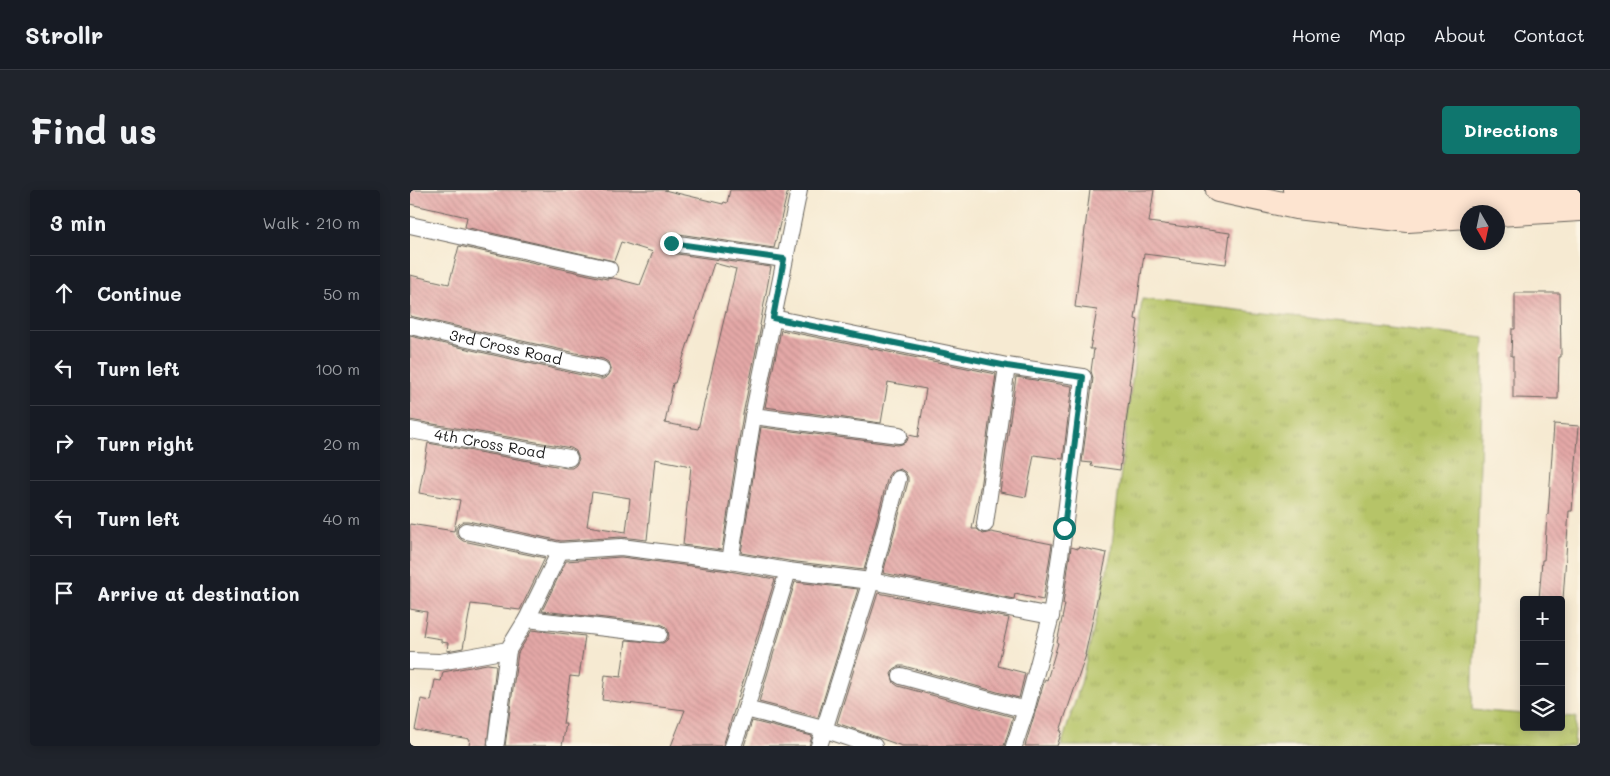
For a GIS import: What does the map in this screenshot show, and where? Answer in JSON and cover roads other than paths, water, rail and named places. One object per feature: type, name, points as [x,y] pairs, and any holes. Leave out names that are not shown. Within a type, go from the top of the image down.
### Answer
[{"type":"main road","points":[[1218,190],[1296,207],[1408,220],[1460,217]]},
{"type":"main road","points":[[1295,190],[1352,198],[1449,197],[1580,190]]},
{"type":"main road","points":[[1505,214],[1580,209]]},
{"type":"street","points":[[730,561],[753,416],[799,190]]},
{"type":"street","points":[[410,226],[610,269]]},
{"type":"street","points":[[671,243],[784,259]]},
{"type":"street","points":[[773,318],[1007,366],[1083,377],[1051,616],[1026,710],[1014,746]]},
{"type":"street","name":"3rd Cross Road","points":[[410,326],[601,369]]},
{"type":"street","points":[[985,524],[1007,366]]},
{"type":"street","points":[[753,416],[900,436]]},
{"type":"street","name":"4th Cross Road","points":[[410,430],[569,458]]},
{"type":"street","points":[[818,746],[872,581],[898,479]]},
{"type":"street","points":[[466,531],[560,551],[621,547],[872,581],[1051,616]]},
{"type":"street","points":[[496,743],[508,650],[527,619],[560,551]]},
{"type":"street","points":[[733,746],[788,571]]},
{"type":"street","points":[[527,619],[659,634]]},
{"type":"street","points":[[410,662],[440,662],[508,650]]},
{"type":"street","points":[[901,676],[1026,710]]},
{"type":"street","points":[[746,709],[823,729],[874,746]]}]
